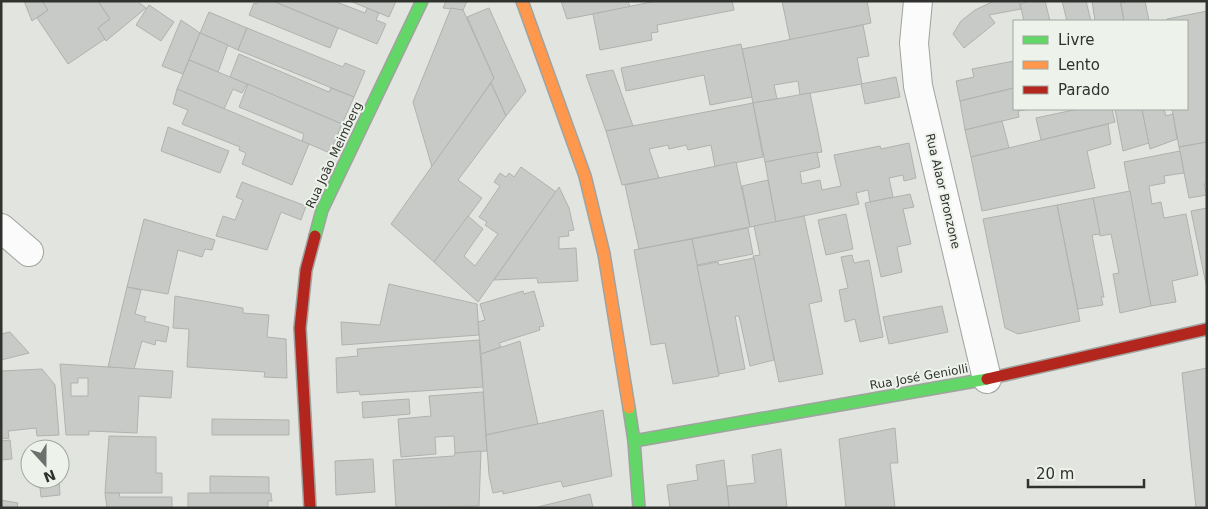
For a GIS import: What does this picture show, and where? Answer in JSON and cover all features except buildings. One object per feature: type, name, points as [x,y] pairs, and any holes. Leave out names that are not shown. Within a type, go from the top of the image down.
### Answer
[{"type":"street","name":"Rua João Meimberg","points":[[310,508],[300,328],[306,270],[322,210],[422,1]]},
{"type":"street","points":[[522,1],[587,186],[604,254],[634,441],[640,508]]},
{"type":"street","name":"Rua Alaor Bronzone","points":[[918,1],[914,43],[918,86],[987,379]]},
{"type":"street","points":[[1,228],[29,252]]},
{"type":"street","name":"Rua José Geniolli","points":[[634,441],[987,379],[1207,329]]},
{"type":"traffic: fast","points":[[315,236],[322,210],[422,1]]},
{"type":"traffic: fast","points":[[634,441],[987,379]]},
{"type":"traffic: fast","points":[[629,408],[634,441],[639,508]]},
{"type":"traffic: slow","points":[[522,1],[585,176],[604,254],[629,408]]},
{"type":"traffic: jam","points":[[310,508],[300,328],[306,270],[315,236]]},
{"type":"traffic: jam","points":[[987,379],[1207,329]]}]
